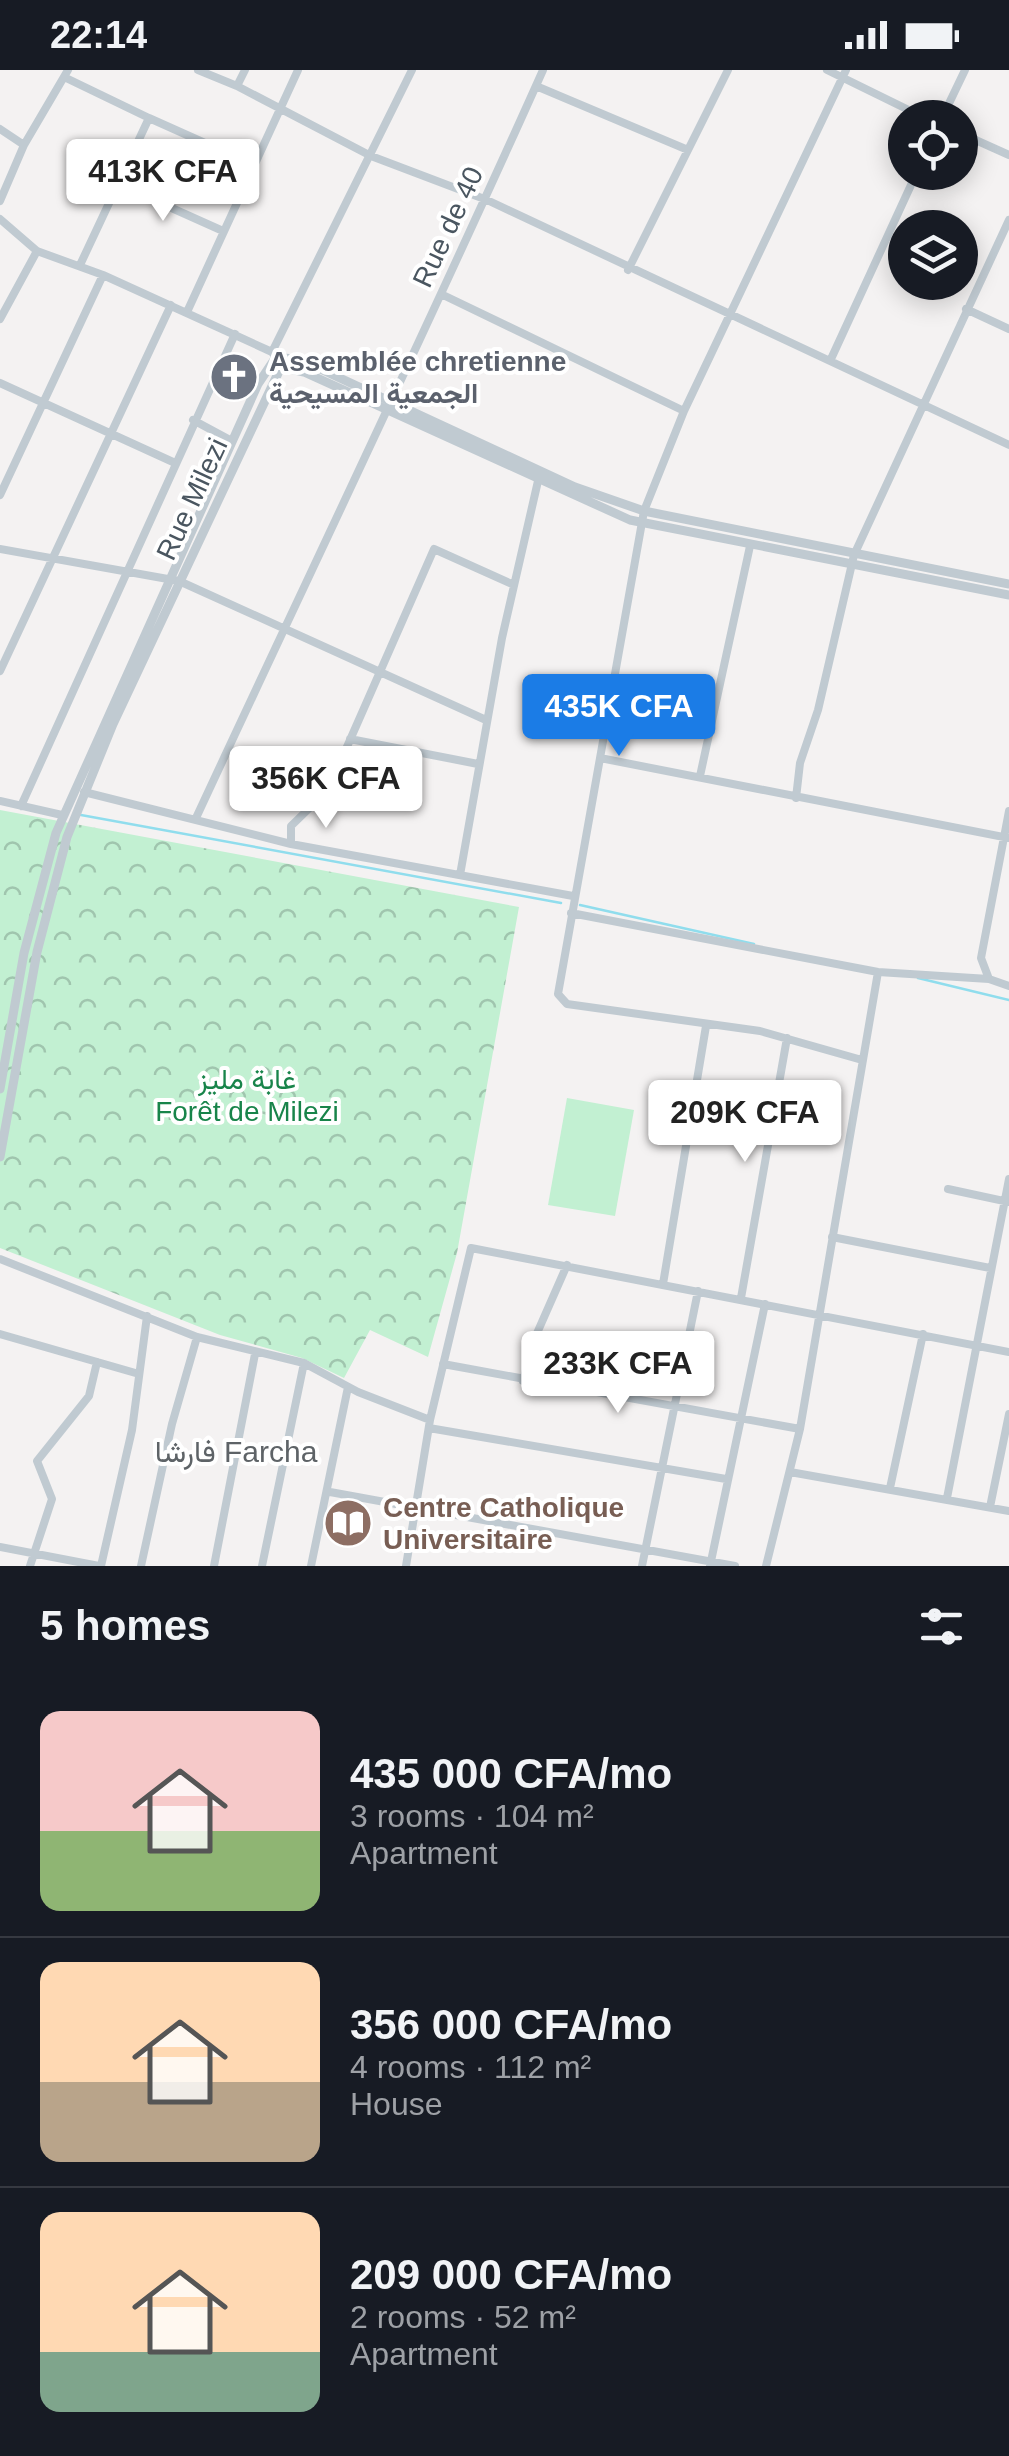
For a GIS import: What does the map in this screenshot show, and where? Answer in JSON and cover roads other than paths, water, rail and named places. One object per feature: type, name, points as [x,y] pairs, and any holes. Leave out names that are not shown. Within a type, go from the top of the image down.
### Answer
[{"type":"street","points":[[198,70],[281,106],[371,156],[487,200],[628,270],[831,358],[1009,445]]},
{"type":"street","points":[[236,86],[244,70]]},
{"type":"street","points":[[187,312],[298,70]]},
{"type":"street","points":[[276,359],[412,70]]},
{"type":"street","name":"Rue de 40","points":[[196,818],[387,405],[487,200],[543,70]]},
{"type":"street","points":[[628,270],[728,70]]},
{"type":"street","points":[[827,70],[844,74],[892,100]]},
{"type":"street","points":[[951,100],[965,70]]},
{"type":"street","points":[[0,200],[24,146],[66,72],[149,118],[254,166]]},
{"type":"street","points":[[844,74],[684,410],[644,511],[558,994],[561,1000],[787,1038],[862,1060]]},
{"type":"street","points":[[536,86],[688,150]]},
{"type":"street","points":[[80,266],[149,118]]},
{"type":"street","points":[[0,130],[24,146]]},
{"type":"street","points":[[978,141],[1009,154]]},
{"type":"street","points":[[118,184],[223,231]]},
{"type":"street","points":[[831,358],[909,190]]},
{"type":"street","points":[[0,219],[37,251],[104,275],[187,312],[276,359],[301,360],[538,481],[644,523],[750,546],[1009,584]]},
{"type":"street","points":[[796,798],[800,764],[818,710],[853,560],[1009,220]]},
{"type":"street","points":[[0,319],[37,251]]},
{"type":"street","points":[[0,496],[104,275]]},
{"type":"street","points":[[441,294],[684,410]]},
{"type":"street","points":[[0,671],[171,305]]},
{"type":"street","points":[[966,309],[1009,329]]},
{"type":"street","points":[[21,806],[124,570],[235,334]]},
{"type":"street","name":"Rue Milezi","points":[[174,580],[258,384],[276,359]]},
{"type":"street","name":"Rue Milezi","points":[[0,1156],[51,891],[79,791],[276,359]]},
{"type":"street","points":[[0,383],[173,462]]},
{"type":"street","points":[[387,405],[576,487],[644,511],[1009,595]]},
{"type":"street","points":[[193,420],[232,442]]},
{"type":"street","points":[[460,875],[486,720],[538,481]]},
{"type":"street","points":[[700,776],[750,546]]},
{"type":"street","points":[[0,549],[174,580],[486,720]]},
{"type":"street","points":[[290,844],[291,826],[323,800],[434,549],[514,585]]},
{"type":"street","points":[[350,739],[478,764]]},
{"type":"street","points":[[600,758],[1006,838]]},
{"type":"street","points":[[79,791],[290,844],[573,896]]},
{"type":"street","name":"Rue Milezi","points":[[0,1089],[33,917],[62,815],[79,791]]},
{"type":"street","points":[[0,801],[62,815]]},
{"type":"street","points":[[989,979],[981,958],[1009,811]]},
{"type":"street","points":[[996,876],[1009,878]]},
{"type":"street","points":[[571,912],[878,972],[989,979],[1009,986]]},
{"type":"street","points":[[766,1566],[800,1428],[878,972]]},
{"type":"street","points":[[663,1284],[706,1026]]},
{"type":"street","points":[[0,1034],[7,1049]]},
{"type":"street","points":[[741,1298],[787,1038]]},
{"type":"street","points":[[947,1498],[1009,1179]]},
{"type":"street","points":[[948,1188],[1007,1202]]},
{"type":"street","points":[[832,1236],[990,1268]]},
{"type":"street","points":[[406,1566],[429,1424],[471,1248],[1009,1352]]},
{"type":"street","points":[[0,1259],[197,1337],[304,1363],[429,1424],[726,1479]]},
{"type":"street","points":[[523,1382],[530,1350],[566,1264]]},
{"type":"street","points":[[642,1566],[698,1291]]},
{"type":"street","points":[[711,1563],[765,1304]]},
{"type":"street","points":[[0,1546],[100,1566],[132,1430],[147,1316]]},
{"type":"street","points":[[0,1334],[139,1374]]},
{"type":"street","points":[[890,1488],[923,1334]]},
{"type":"street","points":[[141,1566],[172,1424],[197,1337]]},
{"type":"street","points":[[214,1566],[255,1354]]},
{"type":"street","points":[[30,1566],[52,1499],[36,1461],[88,1396],[97,1362]]},
{"type":"street","points":[[262,1566],[304,1363]]},
{"type":"street","points":[[443,1364],[523,1382],[800,1428]]},
{"type":"street","points":[[312,1566],[330,1492],[348,1387]]},
{"type":"street","points":[[990,1506],[1009,1414]]},
{"type":"street","points":[[790,1472],[1009,1511]]},
{"type":"street","points":[[330,1492],[735,1566]]},
{"type":"waterway","points":[[81,815],[561,903]]},
{"type":"waterway","points":[[580,905],[754,944]]},
{"type":"waterway","points":[[918,978],[1009,1000]]},
{"type":"place","name":"Assemblée chretienne الجمعية المسيحية","points":[[234,377]]},
{"type":"place","name":"Centre Catholique Universitaire","points":[[348,1523]]},
{"type":"district","name":"فارشا Farcha","points":[[236,1451]]},
{"type":"park label","name":"غابة مليز Forêt de Milezi","points":[[247,1095]]}]
